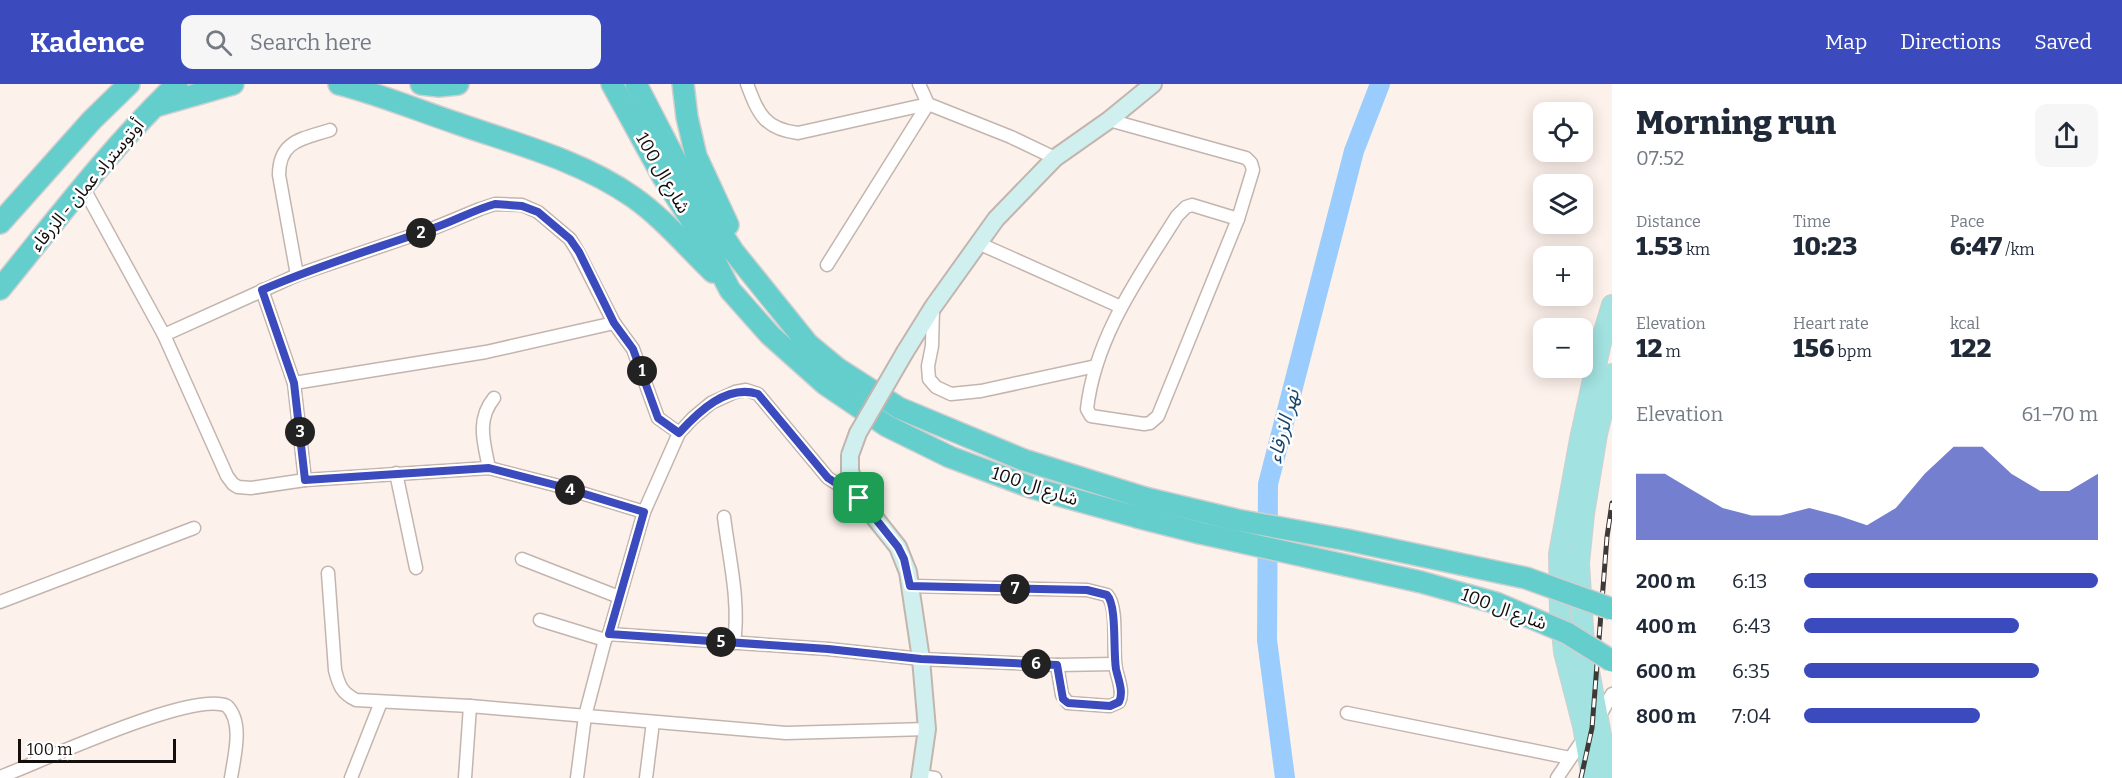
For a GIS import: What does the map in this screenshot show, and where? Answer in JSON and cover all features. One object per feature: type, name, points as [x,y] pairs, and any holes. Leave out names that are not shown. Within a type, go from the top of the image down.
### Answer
[{"type":"highway","points":[[92,120],[115,84]]},
{"type":"highway","name":"أوتوستراد عمان - الزرقاء","points":[[0,223],[92,120],[129,84]]},
{"type":"highway","name":"أوتوستراد عمان - الزرقاء","points":[[0,289],[83,187],[153,107],[177,84]]},
{"type":"highway","points":[[153,107],[233,84]]},
{"type":"highway","points":[[339,84],[550,156],[594,174],[634,198],[663,221],[730,290]]},
{"type":"highway","points":[[421,84],[439,86],[458,84]]},
{"type":"highway","name":"شارع ال 100","points":[[612,84],[663,177],[703,238],[730,290],[770,335],[825,384],[887,426],[950,457],[1033,488],[1347,540],[1526,578],[1612,609]]},
{"type":"highway","name":"شارع ال 100","points":[[636,84],[702,206],[747,270],[808,344],[837,368],[899,408],[1200,533],[1421,582],[1496,603],[1567,633],[1612,661]]},
{"type":"highway","points":[[683,84],[687,117],[696,156],[747,270]]},
{"type":"main road","points":[[1592,778],[1585,736],[1564,652],[1560,612],[1559,554],[1587,405],[1612,305]]},
{"type":"main road","points":[[1609,778],[1584,644],[1579,563],[1584,514],[1597,434],[1612,374]]},
{"type":"street","points":[[747,84],[760,114],[770,124],[783,131],[798,133],[928,104],[1011,136],[1055,158]]},
{"type":"street","points":[[919,84],[928,104]]},
{"type":"street","points":[[859,498],[850,471],[850,455],[858,434],[933,307],[978,243],[996,219],[1055,158],[1109,120],[1153,84]]},
{"type":"street","points":[[827,265],[928,104]]},
{"type":"street","points":[[1109,120],[1246,158],[1253,170],[1238,219],[1155,420],[1144,424],[1088,414],[1087,404],[1096,366],[1121,307],[1177,216],[1186,207],[1197,206],[1238,219]]},
{"type":"street","points":[[297,275],[279,175],[279,161],[284,151],[290,146],[330,130]]},
{"type":"street","points":[[83,187],[164,335],[220,464],[233,484],[251,488],[305,480],[489,468],[644,512]]},
{"type":"street","points":[[164,335],[297,275],[434,228],[480,208],[495,204],[522,206],[538,212],[570,239],[579,252],[614,323],[633,349],[658,418],[679,433]]},
{"type":"street","points":[[978,243],[1121,307]]},
{"type":"street","points":[[262,290],[294,383],[305,480]]},
{"type":"street","points":[[933,307],[929,379],[936,387],[951,394],[981,391],[1096,366]]},
{"type":"street","points":[[294,383],[486,352],[614,323]]},
{"type":"street","points":[[577,778],[585,716],[644,512],[679,433],[711,404],[735,392],[746,390],[758,394],[828,478],[859,498],[898,547],[904,559],[921,659],[927,729],[925,777]]},
{"type":"street","points":[[489,468],[482,427],[487,407],[494,398]]},
{"type":"street","points":[[396,473],[416,568]]},
{"type":"street","points":[[724,517],[735,603],[734,643]]},
{"type":"street","points":[[0,602],[194,528]]},
{"type":"street","points":[[522,559],[619,597]]},
{"type":"street","points":[[328,573],[335,670],[339,685],[345,694],[357,700],[470,706],[786,733],[927,729]]},
{"type":"street","points":[[910,586],[1087,590],[1107,595],[1112,604],[1115,664],[1121,698],[1116,704],[1110,706],[1068,703],[1063,699],[1057,665]]},
{"type":"street","points":[[540,620],[607,637],[828,649],[921,659],[1057,665],[1115,664]]},
{"type":"street","points":[[1557,778],[1599,719],[1612,694]]},
{"type":"street","points":[[351,778],[381,702]]},
{"type":"street","points":[[0,777],[119,728],[171,712],[200,705],[217,704],[227,706],[235,718],[237,731],[231,778]]},
{"type":"street","points":[[465,778],[470,706]]},
{"type":"street","points":[[1347,713],[1570,758]]},
{"type":"street","points":[[646,778],[653,722]]},
{"type":"waterway","name":"نهر الزرقاء","points":[[1285,778],[1267,640],[1268,484],[1354,151],[1380,84]]},
{"type":"railway","points":[[1581,778],[1592,728],[1607,537],[1612,503]]},
{"type":"route","points":[[495,204],[522,206],[538,212],[555,225],[570,239],[579,252],[614,323],[633,349],[658,418],[679,433],[711,404],[735,392],[746,390],[758,394],[821,471],[859,498],[898,547],[908,572],[910,586],[1087,590],[1111,598],[1115,664],[1121,693],[1119,702],[1110,706],[1068,703],[1063,699],[1057,665],[921,659],[828,649],[609,634],[644,512],[489,468],[305,480],[294,383],[262,290],[297,275],[434,228],[480,208],[495,204]]}]
